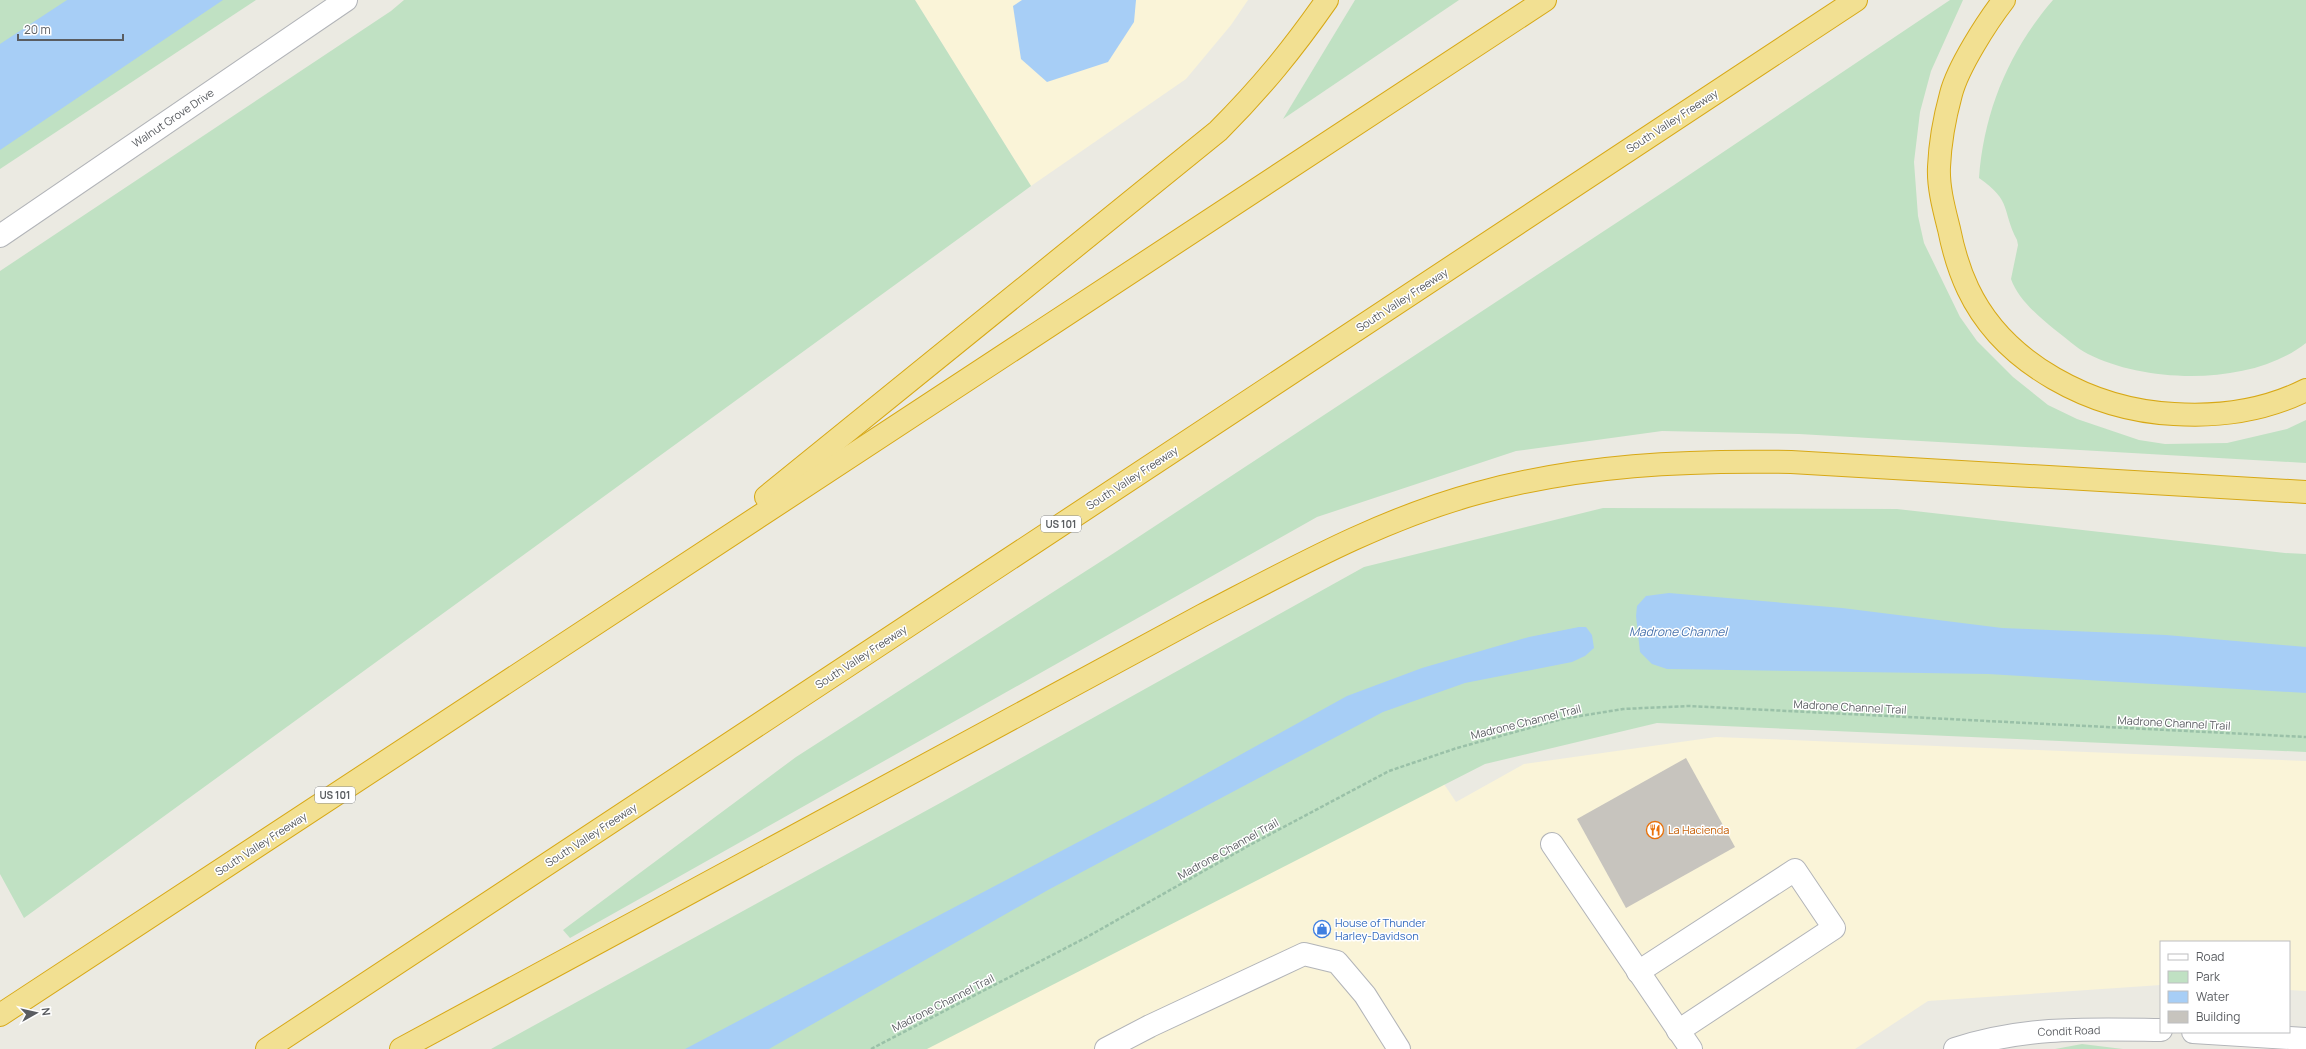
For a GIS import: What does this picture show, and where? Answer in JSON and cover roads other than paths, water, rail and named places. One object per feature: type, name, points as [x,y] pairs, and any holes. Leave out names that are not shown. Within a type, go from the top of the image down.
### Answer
[{"type":"highway","points":[[669,576],[1218,131],[1264,85],[1297,44],[1326,0]]},
{"type":"highway","name":"South Valley Freeway","points":[[0,1015],[1545,0]]},
{"type":"highway","name":"South Valley Freeway","points":[[267,1049],[1856,0]]},
{"type":"highway","points":[[2004,0],[1975,45],[1951,93],[1939,168],[1943,203],[1960,267],[1968,289],[1995,329],[2032,363],[2060,381],[2102,400],[2128,408],[2159,413],[2211,415],[2257,410],[2285,401],[2306,390]]},
{"type":"highway","points":[[401,1049],[1210,611],[1305,562],[1365,534],[1476,493],[1539,478],[1598,469],[1662,463],[1730,461],[1791,462],[2306,492]]},
{"type":"street","name":"Walnut Grove Drive","points":[[0,236],[346,0]]},
{"type":"street","points":[[1552,844],[1691,1049]]},
{"type":"street","points":[[1638,972],[1795,870],[1817,902],[1834,928],[1678,1031]]},
{"type":"street","points":[[1106,1049],[1157,1022],[1304,954],[1337,962],[1365,995],[1399,1049]]},
{"type":"street","name":"Condit Road","points":[[1955,1049],[1986,1039],[2054,1029],[2160,1030]]},
{"type":"street","points":[[2209,1033],[2306,1039]]},
{"type":"water","points":[[67,0],[223,0],[0,150],[0,44]]},
{"type":"water","points":[[1022,0],[1136,0],[1134,22],[1108,62],[1047,82],[1021,59],[1013,6]]},
{"type":"water","name":"Madrone Channel","points":[[1669,593],[1842,608],[2002,628],[2166,635],[2306,647],[2306,693],[1988,674],[1667,669],[1652,664],[1640,652],[1636,616],[1637,606],[1646,596]]},
{"type":"water","points":[[1579,627],[1586,627],[1592,635],[1594,648],[1585,656],[1572,662],[1465,683],[1383,712],[1048,890],[769,1049],[685,1049],[1162,798],[1347,696],[1422,668],[1529,637]]},
{"type":"place","name":"La Hacienda","points":[[1655,830]]},
{"type":"place","name":"House of Thunder Harley-Davidson","points":[[1322,929]]}]
